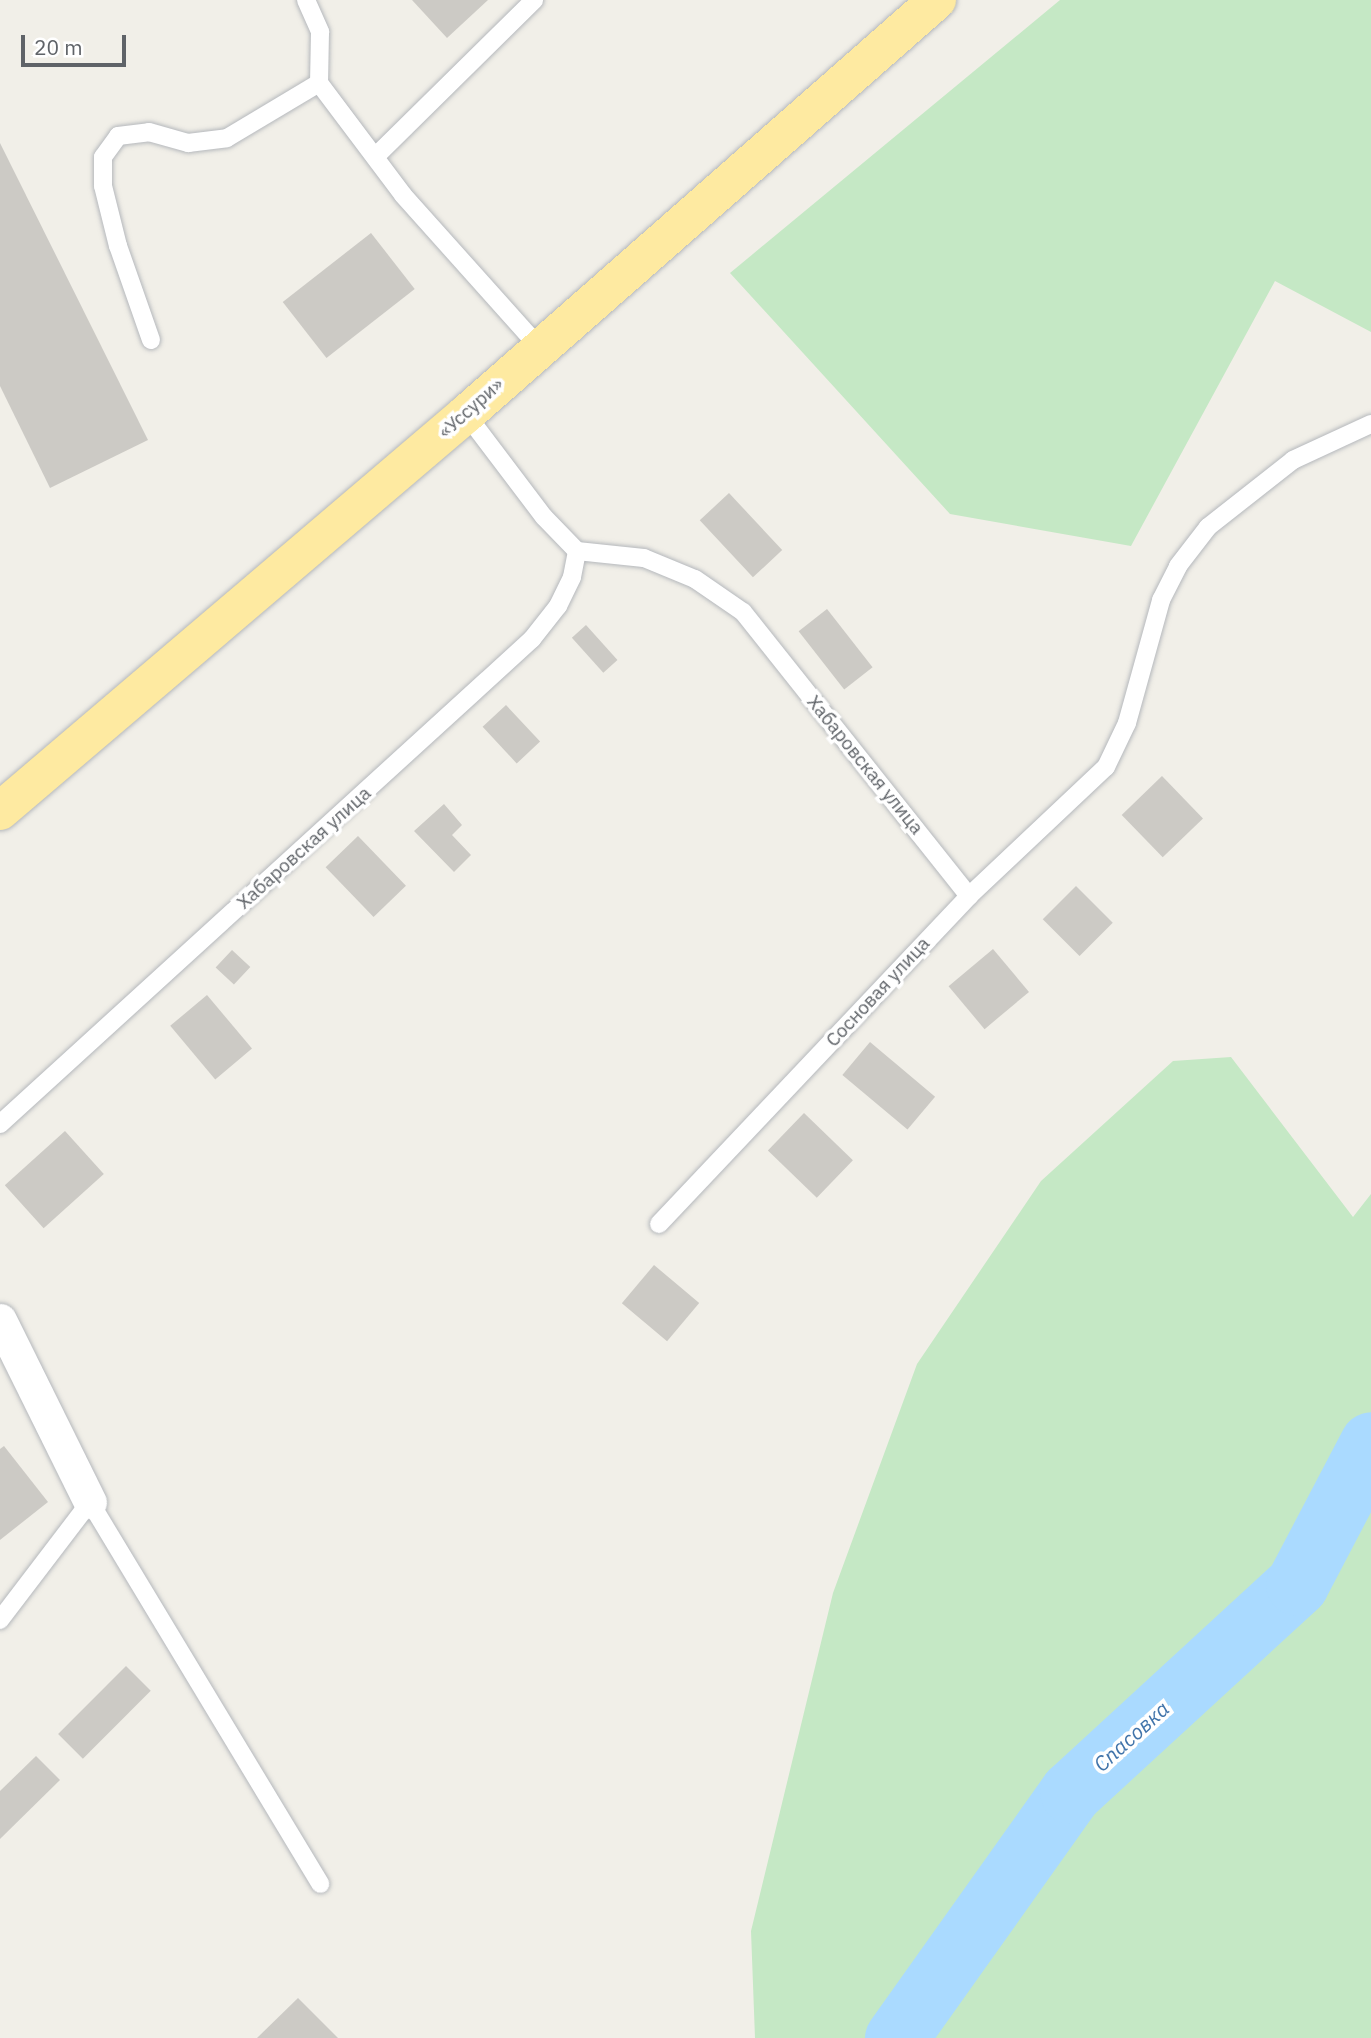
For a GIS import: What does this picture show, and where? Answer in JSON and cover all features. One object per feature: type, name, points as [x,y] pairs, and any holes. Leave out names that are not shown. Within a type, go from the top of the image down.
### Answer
[{"type":"highway","name":"«Уссури»","points":[[0,811],[466,414],[539,347],[937,0]]},
{"type":"street","points":[[0,1321],[90,1503]]},
{"type":"lane","points":[[306,0],[320,32],[319,83],[376,156],[402,195],[539,347]]},
{"type":"lane","points":[[376,156],[534,0]]},
{"type":"lane","points":[[151,340],[118,246],[103,186],[103,157],[118,136],[149,132],[188,143],[227,138],[319,83]]},
{"type":"lane","points":[[466,414],[544,517],[577,551]]},
{"type":"lane","name":"Сосновая улица","points":[[659,1224],[969,895],[1106,767],[1127,723],[1161,600],[1178,566],[1208,527],[1293,460],[1371,424]]},
{"type":"lane","name":"Хабаровская улица","points":[[0,1124],[532,639],[558,606],[572,577],[577,551],[644,558],[695,579],[743,612],[969,895]]},
{"type":"lane","points":[[0,1620],[90,1503],[320,1884]]},
{"type":"green space","points":[[1060,0],[1371,0],[1371,332],[1275,281],[1131,546],[950,514],[730,273]]},
{"type":"green space","points":[[1231,1057],[1353,1217],[1371,1194],[1371,2038],[755,2038],[751,1931],[833,1593],[917,1364],[1041,1181],[1173,1061]]},
{"type":"building","points":[[412,0],[488,0],[447,38]]},
{"type":"building","points":[[0,143],[148,440],[50,488],[0,386]]},
{"type":"building","points":[[371,233],[415,289],[326,358],[283,302]]},
{"type":"building","points":[[729,493],[782,550],[753,577],[700,520]]},
{"type":"building","points":[[827,609],[873,667],[844,689],[799,631]]},
{"type":"building","points":[[586,625],[617,660],[603,673],[572,638]]},
{"type":"building","points":[[506,705],[540,742],[517,763],[483,727]]},
{"type":"building","points":[[1162,776],[1203,818],[1163,857],[1122,815]]},
{"type":"building","points":[[444,804],[462,825],[452,835],[471,855],[454,872],[414,831]]},
{"type":"building","points":[[358,836],[406,886],[374,917],[326,867]]},
{"type":"building","points":[[1076,886],[1113,923],[1080,956],[1043,919]]},
{"type":"building","points":[[993,949],[1029,992],[985,1029],[949,986]]},
{"type":"building","points":[[232,950],[250,967],[234,985],[216,968]]},
{"type":"building","points":[[207,995],[252,1049],[215,1079],[170,1026]]},
{"type":"building","points":[[870,1042],[935,1097],[907,1130],[842,1075]]},
{"type":"building","points":[[804,1113],[853,1160],[817,1198],[768,1150]]},
{"type":"building","points":[[65,1131],[104,1174],[44,1228],[5,1185]]},
{"type":"building","points":[[654,1265],[699,1303],[667,1341],[622,1303]]},
{"type":"building","points":[[4,1446],[48,1502],[0,1540],[0,1449]]},
{"type":"building","points":[[126,1666],[151,1691],[83,1759],[58,1734]]},
{"type":"building","points":[[36,1756],[60,1780],[0,1839],[0,1791]]},
{"type":"building","points":[[298,1998],[338,2038],[257,2038]]},
{"type":"waterway","name":"Спасовка","points":[[896,2038],[1071,1792],[1297,1584],[1371,1443]]}]
